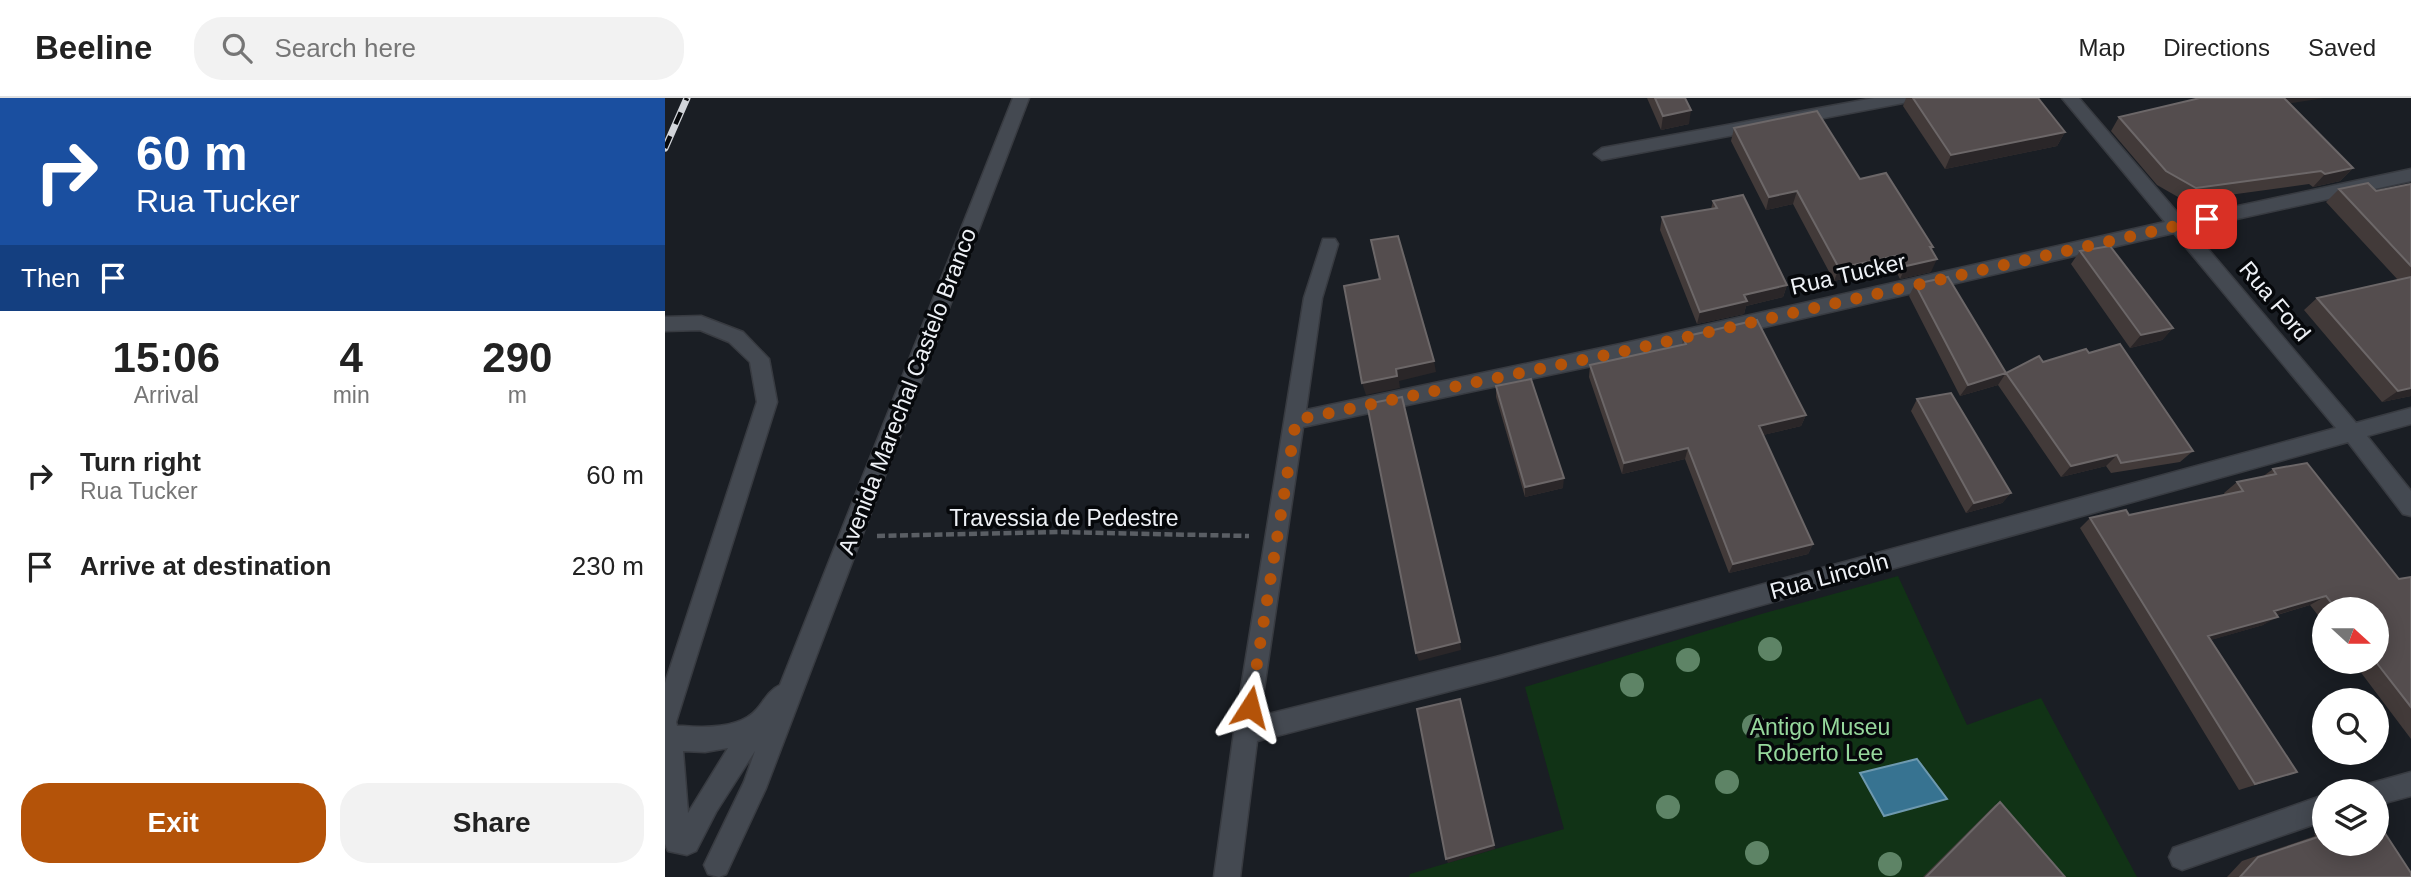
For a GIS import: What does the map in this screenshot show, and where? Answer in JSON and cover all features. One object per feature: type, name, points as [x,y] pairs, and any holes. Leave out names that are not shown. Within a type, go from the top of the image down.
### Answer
[{"type":"street","name":"Avenida Marechal Castelo Branco","points":[[718,871],[754,788],[1021,98]]},
{"type":"street","points":[[1602,154],[1903,98]]},
{"type":"street","name":"Rua Ford","points":[[2070,98],[2352,432],[2411,507]]},
{"type":"street","name":"Rua Tucker","points":[[1296,420],[1625,351],[2411,175]]},
{"type":"street","points":[[1227,877],[1246,732],[1313,298],[1329,244]]},
{"type":"street","points":[[665,324],[701,323],[736,337],[759,359],[767,402],[667,728],[676,843],[706,848],[718,871]]},
{"type":"street","name":"Rua Lincoln","points":[[1246,732],[1496,668],[2411,416]]},
{"type":"street","name":"Avenida Marechal Castelo Branco","points":[[676,843],[723,774],[792,684]]},
{"type":"street","points":[[667,728],[697,740],[737,735],[763,721]]},
{"type":"street","points":[[2389,790],[2411,784]]},
{"type":"street","points":[[2182,857],[2312,812]]},
{"type":"path","name":"Travessia de Pedestre","points":[[851,536],[1059,532],[1277,537]]},
{"type":"green space","name":"Antigo Museu Roberto Lee","points":[[1898,576],[1967,725],[2041,698],[2137,877],[1409,877],[1410,874],[1564,829],[1525,687],[1758,615]]},
{"type":"water","points":[[1917,759],[1947,799],[1884,816],[1860,773]]},
{"type":"building","points":[[1655,98],[1685,98],[1691,110],[1663,116]]},
{"type":"building","points":[[1913,98],[2038,98],[2065,132],[1951,155]]},
{"type":"building","points":[[2200,98],[2284,98],[2353,168],[2325,174],[2321,171],[2196,188],[2166,171],[2119,117]]},
{"type":"building","points":[[1817,111],[1860,179],[1886,173],[1933,247],[1930,247],[1937,259],[1906,266],[1900,255],[1839,268],[1797,191],[1769,197],[1734,128]]},
{"type":"building","points":[[2368,183],[2376,191],[2411,184],[2411,266],[2339,189]]},
{"type":"building","points":[[1743,195],[1787,285],[1744,295],[1747,301],[1700,312],[1662,217],[1717,208],[1713,201]]},
{"type":"building","points":[[1398,236],[1434,361],[1396,369],[1397,376],[1362,383],[1344,286],[1380,279],[1371,240]]},
{"type":"building","points":[[2110,246],[2173,328],[2141,335],[2080,251]]},
{"type":"building","points":[[1948,277],[2006,373],[1968,385],[1915,284]]},
{"type":"building","points":[[2411,277],[2411,388],[2398,391],[2317,298]]},
{"type":"building","points":[[1757,320],[1806,415],[1759,426],[1813,544],[1733,564],[1688,448],[1624,463],[1590,365],[1686,344],[1683,337]]},
{"type":"building","points":[[2120,344],[2193,451],[2121,463],[2117,455],[2071,466],[2006,373],[2039,356],[2043,362],[2086,349],[2089,353]]},
{"type":"building","points":[[1531,379],[1564,478],[1525,487],[1496,386]]},
{"type":"building","points":[[1951,393],[2011,493],[1974,503],[1917,399]]},
{"type":"building","points":[[1402,397],[1460,642],[1416,653],[1367,404]]},
{"type":"building","points":[[2307,463],[2399,579],[2411,577],[2411,707],[2385,674],[2389,674],[2389,597],[2312,597],[2312,600],[2274,611],[2278,617],[2208,636],[2297,772],[2255,784],[2090,518],[2126,510],[2129,515],[2243,491],[2237,482],[2276,474],[2273,469]]},
{"type":"building","points":[[1460,699],[1494,845],[1446,859],[1417,709]]},
{"type":"building","points":[[2000,802],[2065,877],[1926,877]]},
{"type":"building","points":[[2312,839],[2312,856],[2389,856],[2389,839],[2411,877],[2240,877],[2258,857]]},
{"type":"railway","points":[[665,148],[687,98]]},
{"type":"route","points":[[1250,707],[1296,420],[1625,351],[2207,219]]}]
